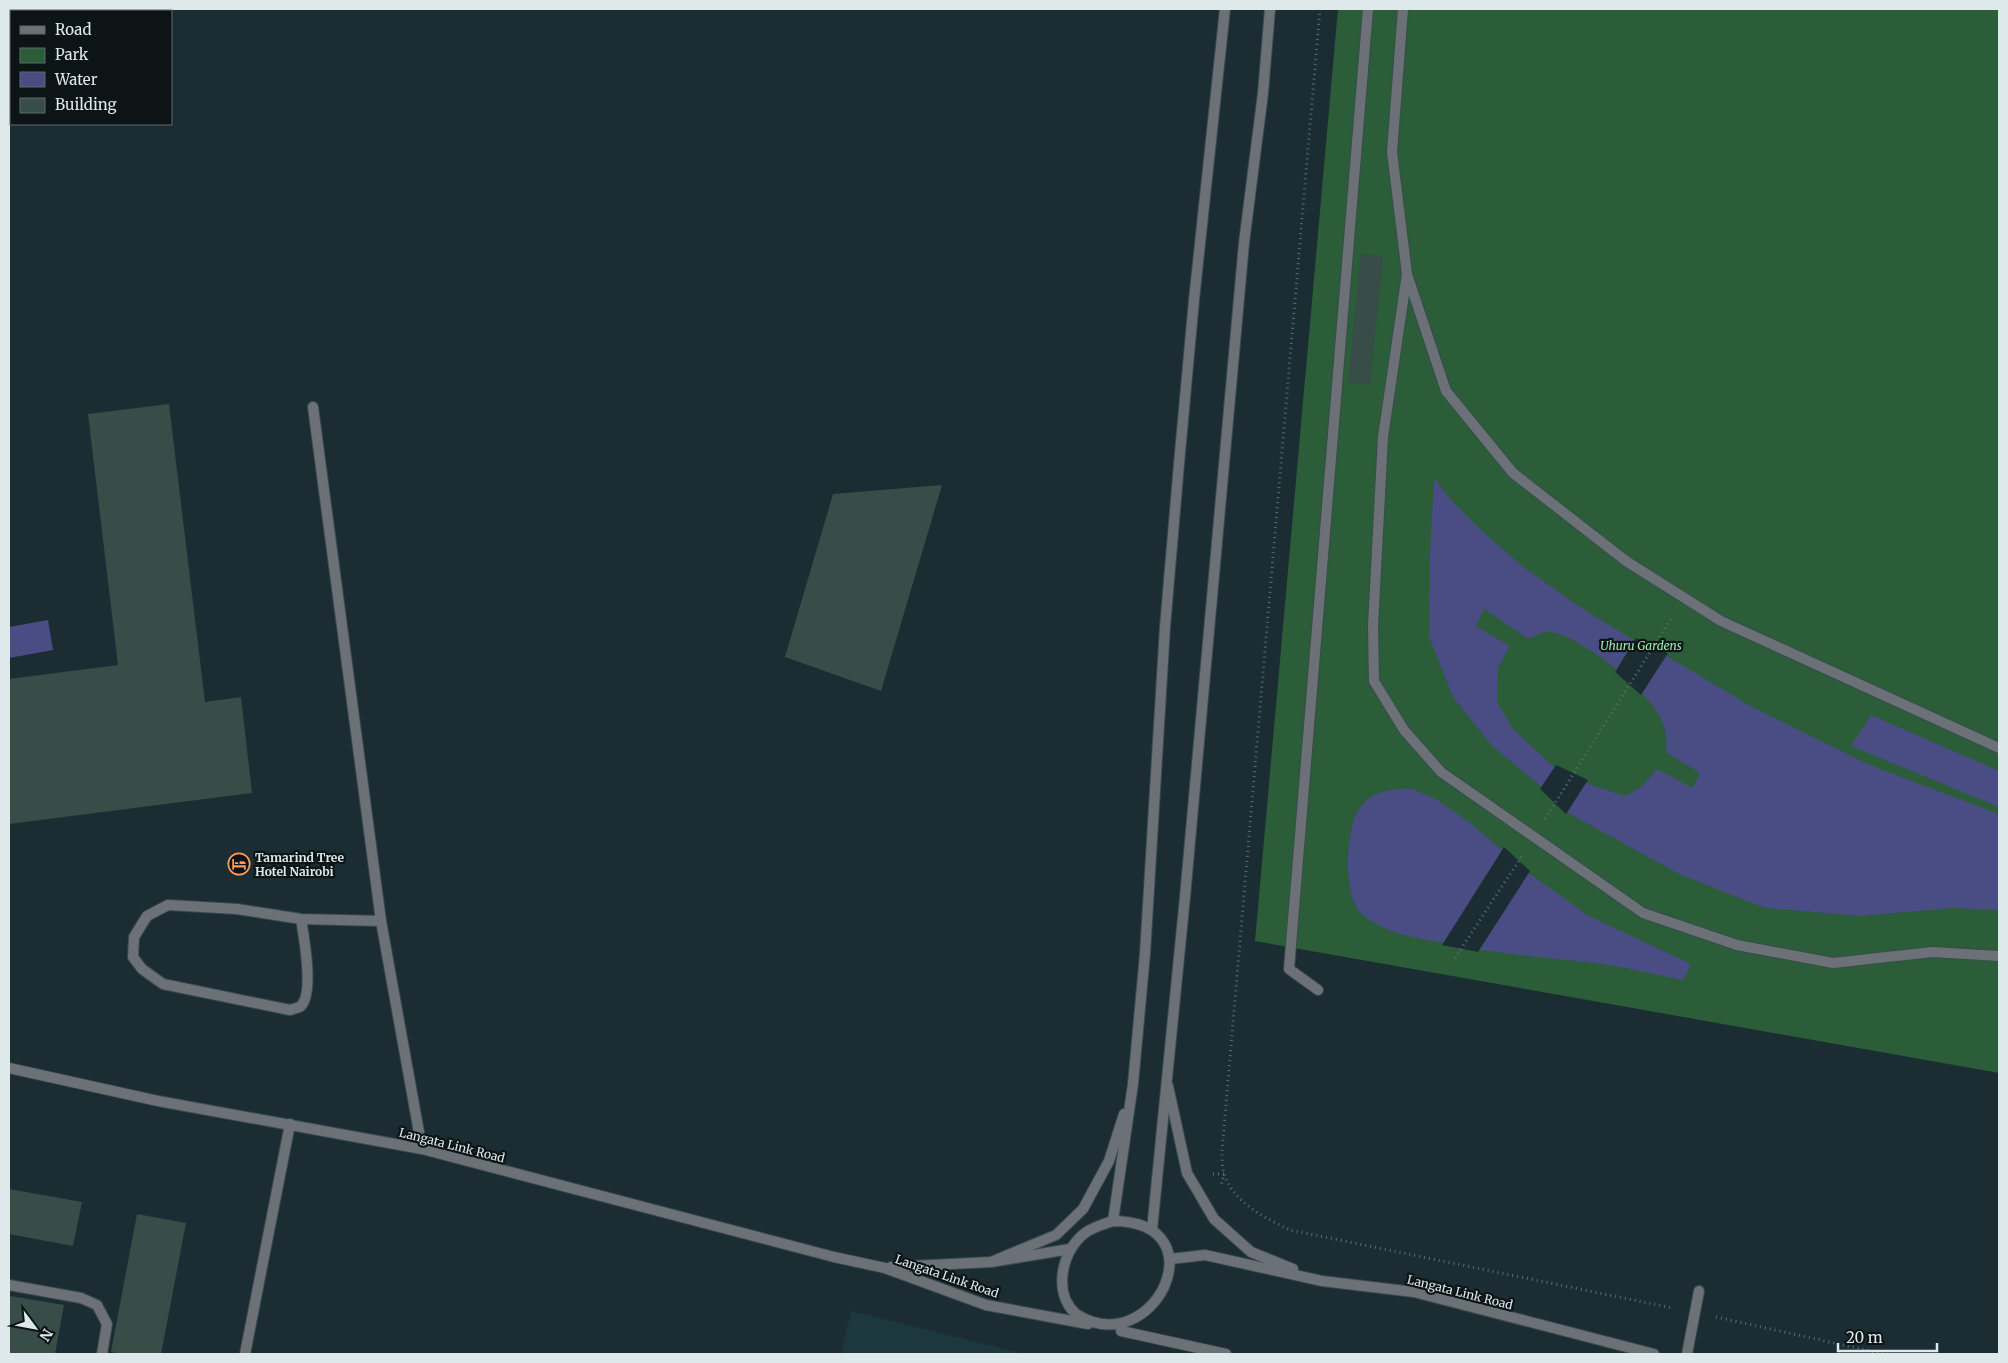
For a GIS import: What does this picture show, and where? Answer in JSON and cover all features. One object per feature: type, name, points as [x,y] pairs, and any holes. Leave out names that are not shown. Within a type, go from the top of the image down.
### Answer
[{"type":"street","points":[[1113,1221],[1133,1084],[1145,954],[1165,627],[1178,473],[1194,300],[1226,9]]},
{"type":"street","points":[[1152,1230],[1185,897],[1244,243],[1263,93],[1270,9]]},
{"type":"street","points":[[1318,990],[1289,969],[1368,9]]},
{"type":"street","points":[[1403,9],[1392,152],[1407,274],[1446,391],[1513,474],[1626,561],[1721,621],[1999,748]]},
{"type":"street","points":[[1407,274],[1384,437],[1373,626],[1374,681],[1404,730],[1441,772],[1643,914],[1737,945],[1833,963],[1932,952],[1999,956]]},
{"type":"street","points":[[313,407],[381,921],[422,1149]]},
{"type":"street","points":[[301,919],[308,965],[306,998],[300,1006],[290,1010],[163,984],[142,969],[133,957],[134,938],[147,916],[168,905],[237,909],[301,919],[381,921]]},
{"type":"street","name":"Langata Link Road","points":[[9,1068],[158,1101],[422,1149],[834,1257],[885,1268],[986,1305],[1088,1324]]},
{"type":"street","points":[[1166,1074],[1187,1173],[1214,1219],[1251,1252],[1322,1281]]},
{"type":"street","points":[[991,1262],[1056,1235],[1083,1210],[1109,1160],[1133,1084]]},
{"type":"street","points":[[245,1354],[290,1124]]},
{"type":"street","points":[[1112,1329],[1131,1327],[1149,1317],[1158,1306],[1168,1281],[1170,1259],[1161,1242],[1152,1230],[1128,1221],[1113,1221],[1084,1233],[1070,1249],[1062,1276],[1064,1294],[1073,1310],[1088,1324],[1226,1354]]},
{"type":"street","name":"Langata Link Road","points":[[885,1268],[991,1262],[1070,1249]]},
{"type":"street","name":"Langata Link Road","points":[[1170,1259],[1205,1255],[1322,1281],[1414,1292],[1654,1354]]},
{"type":"street","points":[[9,1284],[81,1298],[97,1305],[107,1324],[102,1354]]},
{"type":"street","points":[[1687,1354],[1699,1291]]},
{"type":"path","points":[[1320,9],[1222,1151],[1224,1174],[1233,1190],[1253,1210],[1259,1215],[1290,1230],[1695,1312],[1884,1354]]},
{"type":"path","points":[[1454,958],[1534,837],[1684,597]]},
{"type":"shaded area","points":[[851,1311],[1024,1354],[841,1354]]},
{"type":"green space","name":"Uhuru Gardens","points":[[1338,9],[1999,9],[1999,1073],[1255,941]]},
{"type":"water","points":[[1434,478],[1451,500],[1482,531],[1522,566],[1580,607],[1632,639],[1670,658],[1752,707],[1870,765],[1999,814],[1999,910],[1951,908],[1860,916],[1765,908],[1681,875],[1570,814],[1542,787],[1492,746],[1453,697],[1429,637],[1430,552]],"holes":[[[1484,609],[1529,639],[1548,632],[1563,635],[1594,653],[1627,678],[1641,691],[1659,715],[1665,733],[1666,752],[1700,773],[1692,788],[1657,769],[1643,785],[1626,796],[1594,786],[1554,767],[1513,729],[1497,702],[1498,668],[1510,646],[1476,626]]]},
{"type":"water","points":[[48,620],[53,650],[9,658],[9,627]]},
{"type":"water","points":[[1871,715],[1999,771],[1999,807],[1851,746]]},
{"type":"water","points":[[1411,788],[1437,800],[1469,822],[1530,874],[1589,916],[1691,964],[1684,980],[1623,967],[1512,954],[1423,939],[1382,927],[1363,915],[1352,896],[1349,883],[1348,854],[1355,817],[1360,808],[1371,797],[1385,791]]},
{"type":"pier","points":[[1636,638],[1668,653],[1641,695],[1615,672]]},
{"type":"pier","points":[[1556,765],[1588,780],[1566,814],[1540,789]]},
{"type":"pier","points":[[1504,847],[1530,871],[1478,952],[1442,945]]},
{"type":"building","points":[[1361,254],[1383,256],[1370,385],[1348,383]]},
{"type":"building","points":[[169,404],[205,702],[241,697],[252,793],[9,824],[9,679],[118,665],[88,414]]},
{"type":"building","points":[[942,485],[881,691],[785,657],[833,494]]},
{"type":"building","points":[[9,1189],[82,1202],[73,1246],[9,1234]]},
{"type":"building","points":[[137,1214],[186,1223],[161,1354],[122,1354],[111,1352]]},
{"type":"building","points":[[10,1296],[64,1305],[55,1354],[9,1354]]},
{"type":"place","name":"Tamarind Tree Hotel Nairobi","points":[[239,864]]}]
